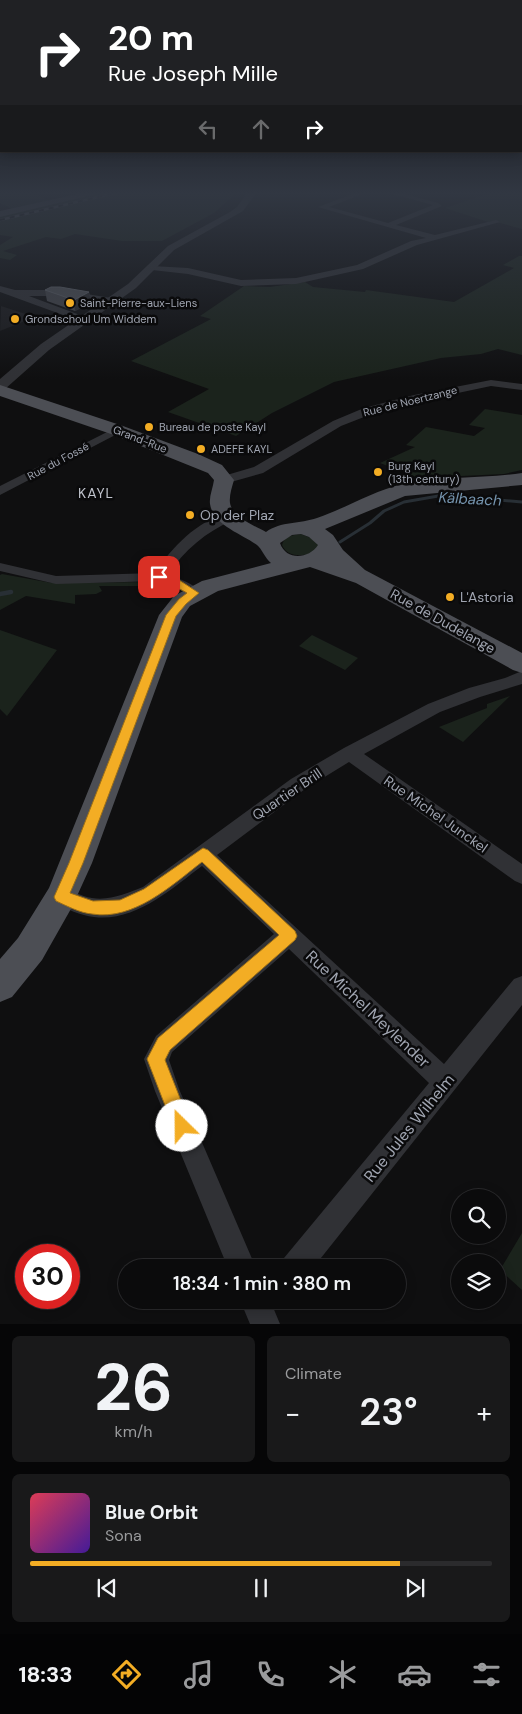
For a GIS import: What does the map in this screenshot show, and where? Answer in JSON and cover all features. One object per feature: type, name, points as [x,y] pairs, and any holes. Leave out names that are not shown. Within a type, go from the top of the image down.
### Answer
[{"type":"main road","name":"Grand-Rue","points":[[0,388],[191,458],[215,470],[224,480]]},
{"type":"main road","points":[[248,577],[275,542],[305,528],[347,514],[385,495],[432,486],[480,485],[522,479]]},
{"type":"main road","points":[[224,480],[219,502],[222,509],[234,521],[275,542]]},
{"type":"main road","points":[[0,985],[30,949],[61,897],[76,863],[171,615],[182,602],[194,593],[210,586],[320,558],[326,552],[327,543],[334,527],[347,514]]},
{"type":"main road","name":"Rue de Dudelange","points":[[305,528],[322,535],[343,562],[364,578]]},
{"type":"main road","name":"Rue de Dudelange","points":[[275,542],[279,558],[335,567],[364,578],[522,664]]},
{"type":"street","points":[[0,388],[45,347],[137,282],[165,255]]},
{"type":"street","points":[[152,268],[188,271],[241,282],[276,283],[346,271],[371,263],[387,255]]},
{"type":"street","points":[[0,289],[85,320]]},
{"type":"street","points":[[15,294],[62,293],[111,301]]},
{"type":"street","name":"Rue de Noertzange","points":[[224,480],[243,477],[271,464],[329,427],[376,408],[476,384],[490,383],[522,387]]},
{"type":"street","name":"Rue du Fossé","points":[[0,491],[117,430]]},
{"type":"street","points":[[0,567],[56,580],[162,571],[201,530],[234,521]]},
{"type":"street","points":[[162,571],[194,593]]},
{"type":"street","name":"Quartier Brill","points":[[61,897],[93,908],[122,906],[150,893],[298,784],[350,752],[434,708],[475,692],[510,683],[522,677]]},
{"type":"street","name":"Rue Michel Junckel","points":[[350,752],[522,875]]},
{"type":"street","name":"Rue Michel Meylender","points":[[203,854],[446,1082]]},
{"type":"street","points":[[238,1259],[167,1091],[156,1059],[164,1044],[289,936]]},
{"type":"street","name":"Rue Jules Wilhelm","points":[[301,1259],[522,988]]},
{"type":"shaded area","points":[[0,255],[17,255],[10,260],[0,258]]},
{"type":"shaded area","points":[[522,256],[522,355],[498,349],[481,354],[441,358],[334,382],[272,413],[236,436],[168,412],[209,389],[131,361],[211,319],[200,316],[244,286],[270,287],[305,282],[313,287],[365,292],[366,290],[454,302],[514,268],[503,265]]},
{"type":"shaded area","name":"Grondschoul Um Widdem","points":[[1,306],[35,317],[0,331]]},
{"type":"shaded area","points":[[485,409],[522,415],[522,470],[504,474],[419,478],[380,463],[415,447],[406,445],[426,427],[474,436],[485,428],[469,425]]},
{"type":"shaded area","points":[[301,534],[316,540],[319,546],[314,553],[305,555],[292,554],[282,545],[287,538]]},
{"type":"shaded area","points":[[0,575],[52,583],[149,582],[147,586],[99,586],[102,591],[96,594],[75,595],[75,604],[26,596],[0,610]]},
{"type":"shaded area","points":[[0,630],[57,650],[7,716],[0,709]]},
{"type":"shaded area","points":[[312,635],[358,658],[345,670],[299,646]]},
{"type":"shaded area","points":[[510,696],[463,742],[439,727],[487,708],[487,704]]},
{"type":"shaded area","points":[[522,1233],[522,1290],[506,1275],[506,1260]]},
{"type":"building","points":[[51,287],[89,292],[74,300],[45,290]]},
{"type":"waterway","name":"Kälbaach","points":[[340,542],[370,523],[384,511],[404,502],[444,495],[522,502]]},
{"type":"waterway","name":"Kälbaach","points":[[0,594],[11,592]]},
{"type":"place","name":"Saint-Pierre-aux-Liens","points":[[70,303]]},
{"type":"place","name":"Grondschoul Um Widdem","points":[[15,319]]},
{"type":"place","name":"Bureau de poste Kayl","points":[[149,427]]},
{"type":"place","name":"ADEFE KAYL","points":[[201,449]]},
{"type":"place","name":"Burg Kayl (13th century)","points":[[378,472]]},
{"type":"place","name":"Op der Plaz","points":[[190,515]]},
{"type":"place","name":"L'Astoria","points":[[450,597]]},
{"type":"district","name":"KAYL","points":[[96,493]]},
{"type":"route","points":[[159,577],[173,580],[194,593],[182,602],[171,615],[76,863],[61,897],[93,908],[122,906],[150,893],[203,854],[289,936],[164,1044],[156,1059],[182,1126]]}]
